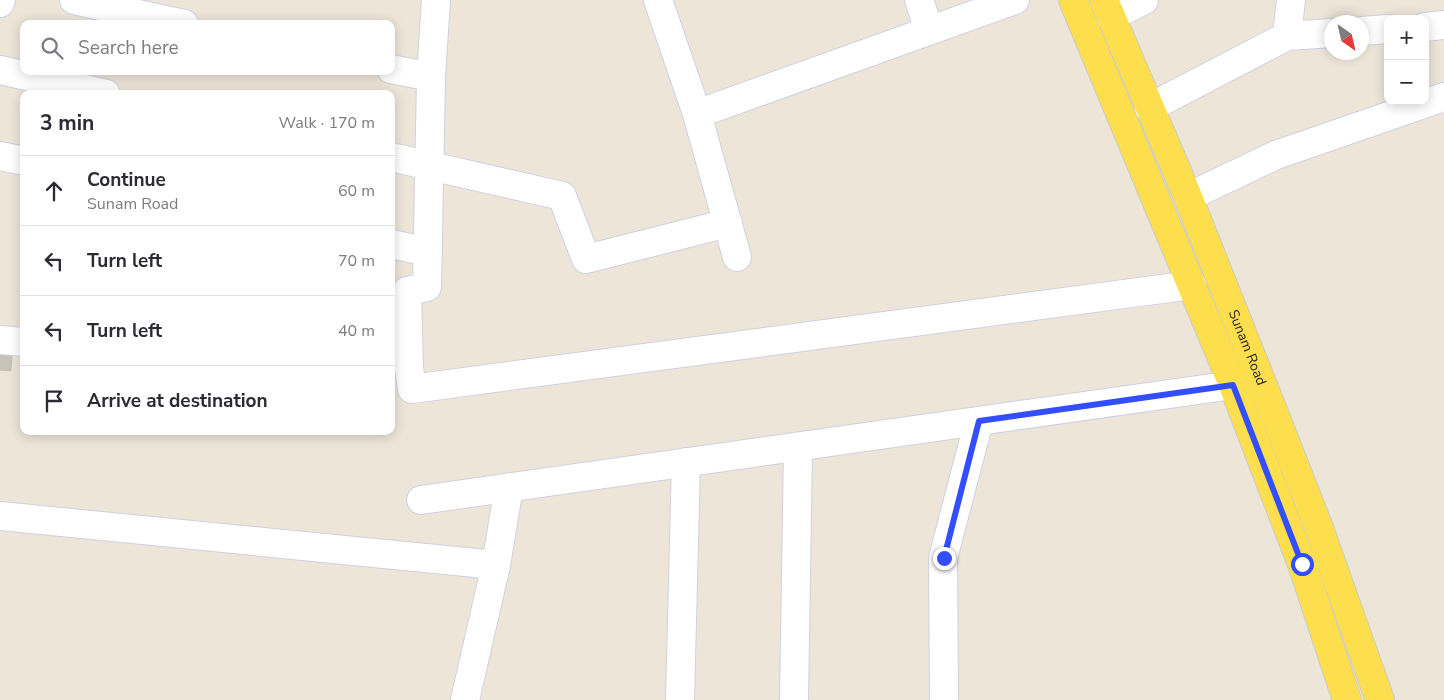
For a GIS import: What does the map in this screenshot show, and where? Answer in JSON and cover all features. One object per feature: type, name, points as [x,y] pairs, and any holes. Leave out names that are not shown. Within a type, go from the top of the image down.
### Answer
[{"type":"main road","name":"Sunam Road","points":[[1073,0],[1233,385],[1302,564],[1347,700]]},
{"type":"main road","name":"Sunam Road","points":[[1108,8],[1188,197],[1319,528],[1380,700]]},
{"type":"street","points":[[74,0],[166,20]]},
{"type":"street","points":[[436,0],[431,77],[427,287],[407,291],[400,368],[412,388],[1192,285]]},
{"type":"street","points":[[658,0],[697,114],[737,257]]},
{"type":"street","points":[[919,0],[930,30]]},
{"type":"street","points":[[697,114],[1015,0]]},
{"type":"street","points":[[1108,8],[1144,0]]},
{"type":"street","points":[[1287,36],[1292,0]]},
{"type":"street","points":[[1429,27],[1444,25]]},
{"type":"street","points":[[1369,30],[1384,29]]},
{"type":"street","points":[[1150,108],[1287,36],[1324,34]]},
{"type":"street","points":[[0,70],[20,75]]},
{"type":"street","points":[[395,70],[431,77]]},
{"type":"street","points":[[22,75],[88,90]]},
{"type":"street","points":[[1188,197],[1276,155],[1444,98]]},
{"type":"street","points":[[0,156],[20,160]]},
{"type":"street","points":[[395,158],[562,196],[586,259],[728,223]]},
{"type":"street","points":[[395,245],[428,252]]},
{"type":"street","points":[[0,340],[20,342]]},
{"type":"street","points":[[421,500],[1233,385]]},
{"type":"street","points":[[944,700],[944,558],[979,421]]},
{"type":"street","points":[[794,700],[798,446]]},
{"type":"street","points":[[680,700],[686,462]]},
{"type":"street","points":[[465,700],[496,565],[509,488]]},
{"type":"street","points":[[0,516],[496,565]]},
{"type":"building","points":[[0,341],[13,342],[11,371],[0,370]]},
{"type":"route","points":[[944,558],[979,421],[1233,385],[1302,564]]}]
